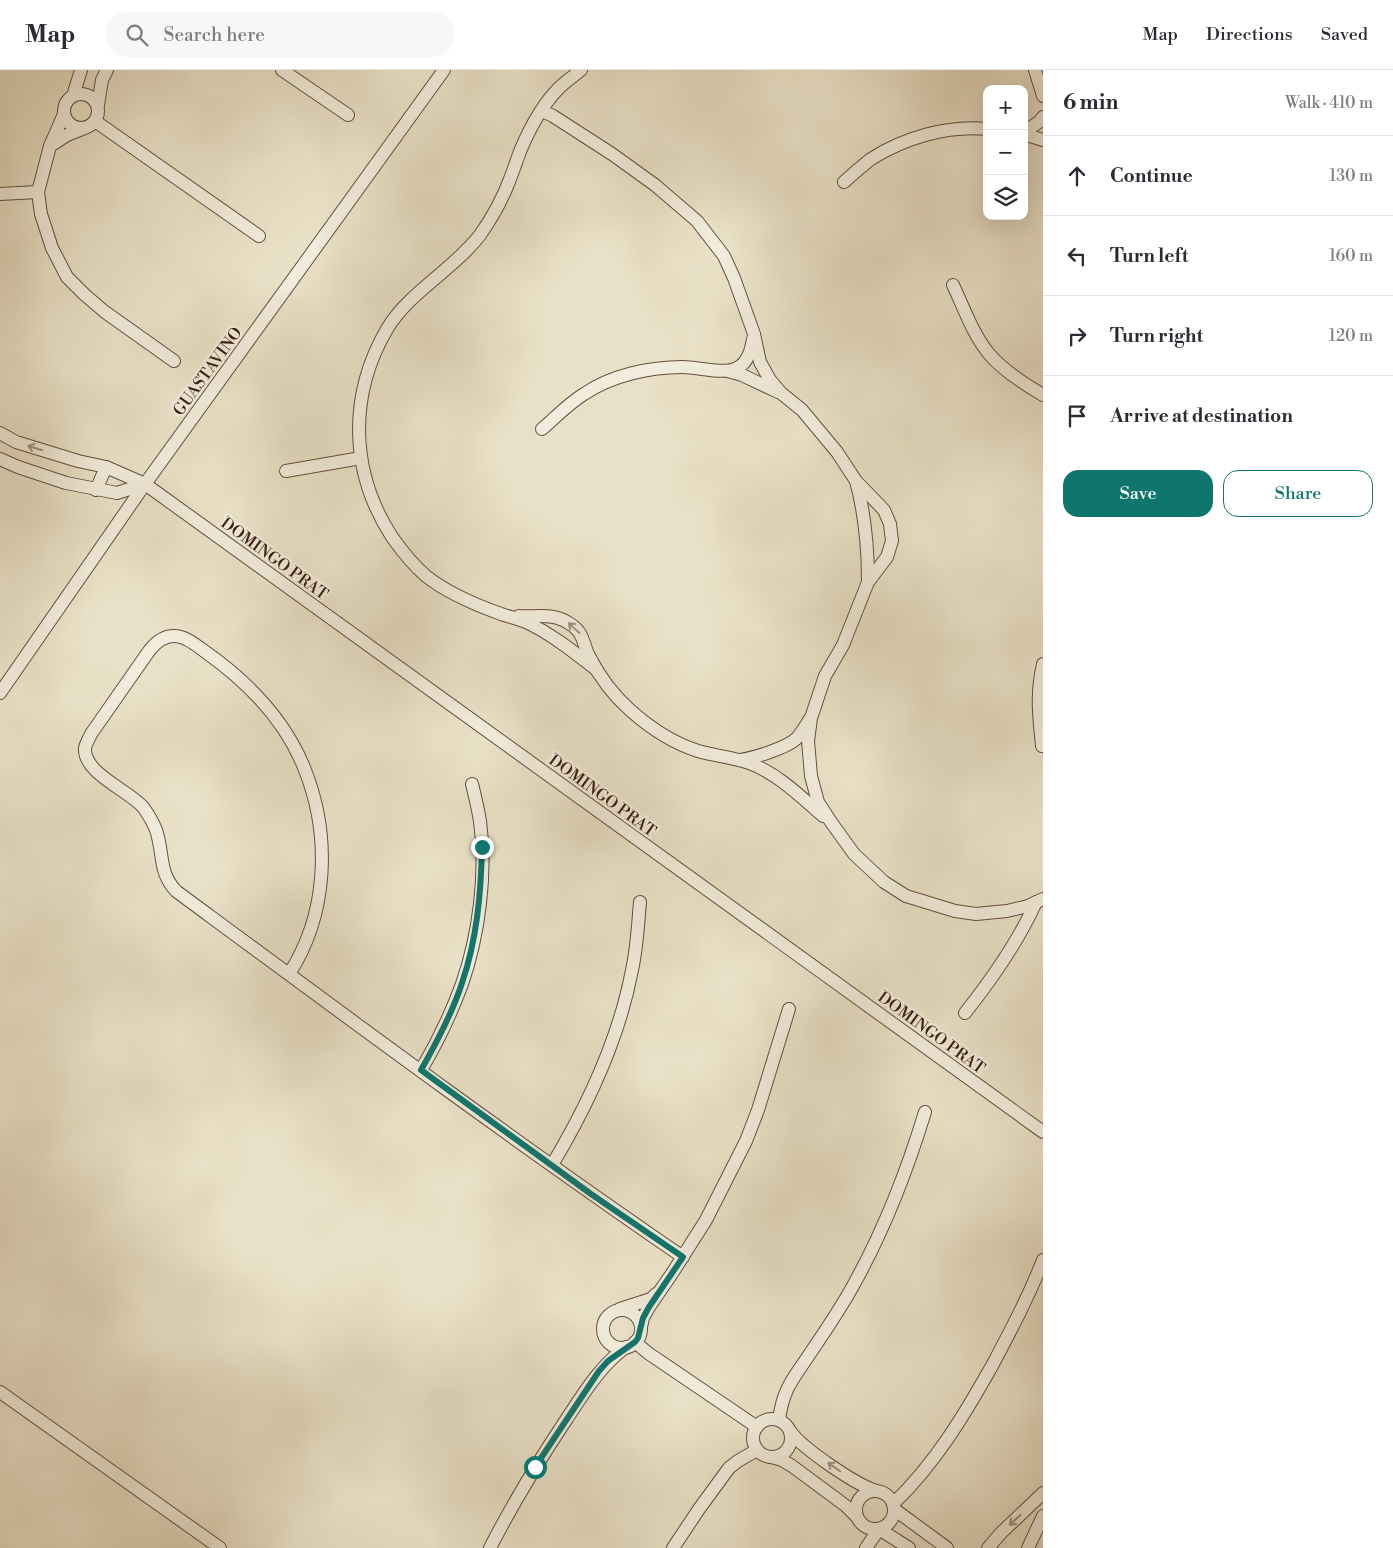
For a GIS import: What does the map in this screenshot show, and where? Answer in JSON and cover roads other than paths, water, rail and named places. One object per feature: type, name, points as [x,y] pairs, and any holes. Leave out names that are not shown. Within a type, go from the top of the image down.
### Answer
[{"type":"street","points":[[73,96],[81,70]]},
{"type":"street","points":[[50,146],[90,124],[99,110],[102,80],[107,70]]},
{"type":"street","points":[[282,70],[348,115]]},
{"type":"street","name":"GUASTAVINO","points":[[0,693],[145,484],[444,70]]},
{"type":"street","points":[[581,70],[558,88],[542,110],[521,149],[502,197],[479,236],[446,270],[400,311],[388,327],[372,359],[366,377],[358,417],[361,458],[368,488],[381,520],[411,561],[426,576],[438,584],[466,600],[526,622],[561,643],[597,670]]},
{"type":"street","points":[[1035,70],[1043,96]]},
{"type":"street","points":[[98,105],[96,100],[88,95],[78,94],[66,103],[64,114],[50,146],[38,192],[41,214],[52,248],[67,277],[104,312],[174,361]]},
{"type":"street","points":[[542,110],[612,154],[655,185],[697,220],[724,256],[754,334],[760,362],[780,393]]},
{"type":"street","points":[[64,114],[66,119],[74,126],[90,124],[259,236]]},
{"type":"street","points":[[1028,130],[1039,122],[1043,116]]},
{"type":"street","points":[[844,182],[873,158],[917,137],[953,130],[983,129]]},
{"type":"street","points":[[1028,134],[1043,140]]},
{"type":"street","points":[[0,194],[38,192]]},
{"type":"street","points":[[954,285],[978,338],[990,356],[1010,373],[1043,395]]},
{"type":"street","points":[[728,371],[736,368],[746,359],[751,351],[754,334]]},
{"type":"street","points":[[542,429],[570,404],[606,383],[643,371],[682,367],[728,371],[742,375],[780,393],[802,410],[837,452],[856,481],[884,510],[890,524],[892,541],[887,557],[868,582],[843,645],[825,676],[811,718],[808,741],[810,776],[818,802],[854,854],[884,882],[906,896],[962,912],[976,914],[1007,911],[1039,901]]},
{"type":"street","name":"DOMINGO PRAT","points":[[0,433],[16,442],[78,461],[106,467],[145,484],[1043,1132]]},
{"type":"street","points":[[286,470],[361,458]]},
{"type":"street","points":[[0,460],[66,483],[96,490],[117,493],[145,484]]},
{"type":"street","points":[[96,490],[106,467]]},
{"type":"street","points":[[856,481],[864,514],[868,550],[868,582]]},
{"type":"street","points":[[864,514],[876,506],[884,510]]},
{"type":"street","points":[[868,550],[877,553],[889,552]]},
{"type":"street","points":[[504,615],[553,617],[568,623],[579,632],[588,656],[609,688],[630,710],[648,724],[678,744],[698,751],[750,763],[771,774],[831,822]]},
{"type":"street","points":[[289,974],[307,943],[313,926],[322,863],[321,838],[312,792],[305,770],[284,728],[249,687],[226,667],[183,638],[173,636],[164,638],[154,644],[91,734],[86,744],[86,756],[92,767],[133,797],[148,814],[156,829],[164,872],[170,885],[289,974],[552,1165],[683,1257]]},
{"type":"street","points":[[1042,746],[1038,703],[1039,682],[1043,664]]},
{"type":"street","points":[[737,760],[747,759],[775,750],[796,739],[811,718]]},
{"type":"street","points":[[792,741],[803,745],[809,753]]},
{"type":"street","points":[[771,774],[770,758],[775,750]]},
{"type":"street","points":[[788,786],[802,784],[810,776]]},
{"type":"street","points":[[421,1070],[438,1038],[462,984],[476,926],[480,896],[482,847],[480,820],[472,784]]},
{"type":"street","points":[[965,1013],[993,977],[1039,901]]},
{"type":"street","points":[[552,1165],[589,1096],[616,1028],[633,970],[640,902]]},
{"type":"street","points":[[1007,911],[1015,927],[1016,940]]},
{"type":"street","points":[[490,1548],[535,1467],[599,1371],[608,1361],[631,1345],[640,1333],[643,1318],[658,1292],[706,1220],[746,1141],[758,1110],[789,1009]]},
{"type":"street","points":[[779,1420],[780,1406],[786,1389],[854,1284],[880,1231],[913,1151],[925,1112]]},
{"type":"street","points":[[866,1548],[879,1529],[892,1519],[894,1506],[930,1464],[977,1392],[1018,1316],[1043,1260]]},
{"type":"street","points":[[599,1371],[604,1360],[603,1325],[605,1320],[617,1310],[651,1299],[658,1292]]},
{"type":"street","points":[[617,1310],[633,1313],[640,1322],[641,1327]]},
{"type":"street","points":[[604,1336],[606,1341],[615,1347],[631,1345],[648,1353],[757,1427]]},
{"type":"street","points":[[0,1392],[220,1548]]},
{"type":"street","points":[[909,1548],[879,1529],[868,1528],[846,1506],[792,1466],[782,1460],[761,1454],[754,1444],[753,1438],[757,1427],[767,1420],[779,1420],[784,1423],[799,1443],[857,1483],[886,1495],[894,1506],[947,1548]]},
{"type":"street","points":[[771,1457],[782,1455],[789,1447],[791,1442],[790,1431]]},
{"type":"street","points":[[673,1548],[729,1468],[757,1450]]},
{"type":"street","points":[[866,1548],[864,1531],[858,1520],[856,1507],[861,1497],[876,1491]]},
{"type":"street","points":[[988,1548],[1001,1532],[1043,1493]]},
{"type":"street","points":[[1028,1548],[1043,1516]]}]
